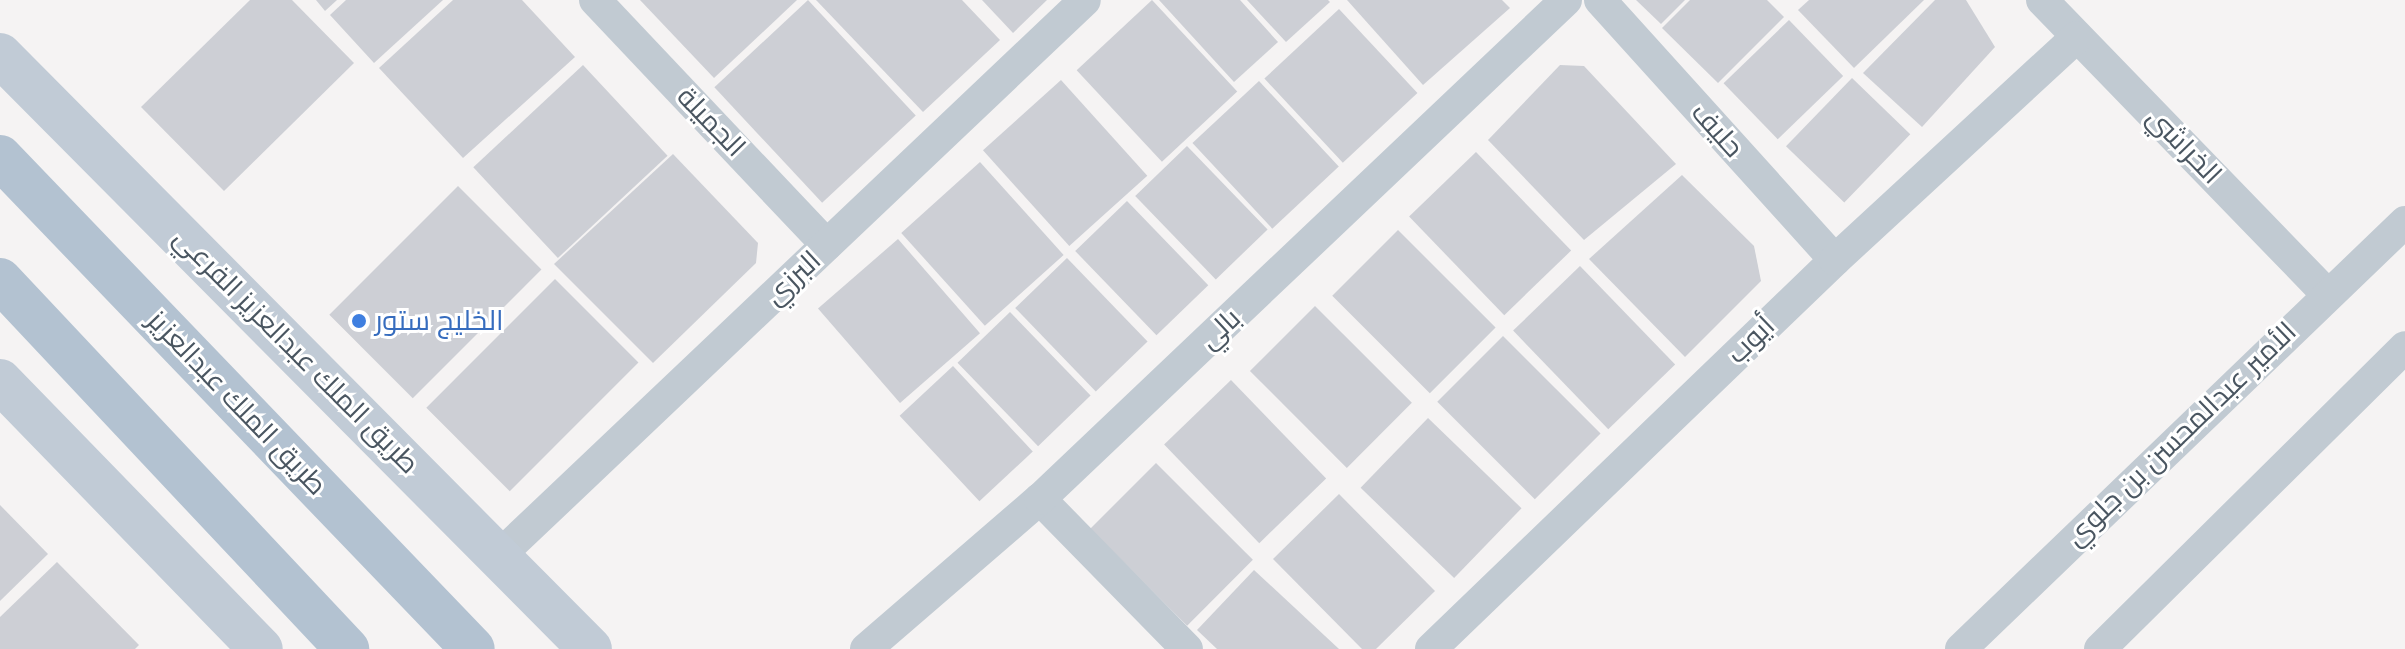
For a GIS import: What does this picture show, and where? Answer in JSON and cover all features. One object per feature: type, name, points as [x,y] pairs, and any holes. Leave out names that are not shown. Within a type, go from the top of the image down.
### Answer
[{"type":"main road","name":"طريق الملك عبدالعزيز","points":[[0,157],[473,649]]},
{"type":"main road","points":[[0,280],[347,649]]},
{"type":"street","name":"الجميلة","points":[[595,0],[827,245]]},
{"type":"street","name":"البرزي","points":[[500,555],[1085,0]]},
{"type":"street","name":"بالي","points":[[866,649],[1040,499],[1566,0]]},
{"type":"street","name":"حليف","points":[[1600,0],[1835,260]]},
{"type":"street","name":"الخراشي","points":[[2042,0],[2326,293]]},
{"type":"street","name":"أيوب","points":[[1431,649],[1835,260],[2077,37]]},
{"type":"street","name":"طريق الملك عبدالعزيز الفرعي","points":[[0,55],[590,649]]},
{"type":"street","name":"الأمير عبدالمحسن بن جلوي","points":[[1961,649],[2326,293],[2405,222]]},
{"type":"street","points":[[2100,649],[2405,347]]},
{"type":"street","points":[[0,381],[261,649]]},
{"type":"street","points":[[1040,499],[1187,649]]},
{"type":"building","points":[[250,0],[292,0],[354,63],[224,191],[141,107]]},
{"type":"building","points":[[316,0],[337,0],[325,11]]},
{"type":"building","points":[[346,0],[443,0],[374,63],[330,15]]},
{"type":"building","points":[[453,0],[522,0],[575,57],[463,158],[379,68]]},
{"type":"building","points":[[640,0],[797,0],[714,78]]},
{"type":"building","points":[[808,0],[916,116],[822,203],[714,87]]},
{"type":"building","points":[[816,0],[962,0],[1000,40],[923,112]]},
{"type":"building","points":[[982,0],[1047,0],[1013,33]]},
{"type":"building","points":[[1152,0],[1237,91],[1162,162],[1077,70]]},
{"type":"building","points":[[1159,0],[1240,0],[1278,42],[1234,82]]},
{"type":"building","points":[[1247,0],[1328,0],[1330,2],[1286,42]]},
{"type":"building","points":[[1347,0],[1502,0],[1510,8],[1423,85]]},
{"type":"building","points":[[1636,0],[1685,0],[1661,24]]},
{"type":"building","points":[[1690,0],[1767,0],[1784,17],[1718,83],[1662,28]]},
{"type":"building","points":[[1809,0],[1924,0],[1854,68],[1798,10]]},
{"type":"building","points":[[1935,0],[1966,0],[1995,47],[1922,127],[1863,73]]},
{"type":"building","points":[[1339,9],[1417,93],[1343,163],[1264,79]]},
{"type":"building","points":[[1789,20],[1843,76],[1778,139],[1724,83]]},
{"type":"building","points":[[583,65],[668,156],[558,258],[473,167]]},
{"type":"building","points":[[1560,65],[1584,66],[1676,164],[1584,240],[1488,140]]},
{"type":"building","points":[[1852,78],[1910,134],[1844,203],[1786,146]]},
{"type":"building","points":[[1061,80],[1147,176],[1069,246],[983,150]]},
{"type":"building","points":[[1259,81],[1339,167],[1272,229],[1192,143]]},
{"type":"building","points":[[1187,146],[1268,229],[1216,279],[1135,196]]},
{"type":"building","points":[[1476,152],[1571,251],[1504,315],[1409,217]]},
{"type":"building","points":[[673,154],[758,243],[756,263],[653,363],[554,264]]},
{"type":"building","points":[[980,162],[1064,255],[985,326],[901,233]]},
{"type":"building","points":[[1682,175],[1754,246],[1761,281],[1685,357],[1589,259]]},
{"type":"building","points":[[458,186],[541,269],[413,398],[329,315]]},
{"type":"building","points":[[1127,201],[1208,285],[1156,335],[1075,251]]},
{"type":"building","points":[[1398,230],[1496,328],[1430,393],[1332,296]]},
{"type":"building","points":[[898,239],[980,333],[900,403],[818,309]]},
{"type":"building","points":[[1067,258],[1148,341],[1096,391],[1015,308]]},
{"type":"building","points":[[1580,266],[1675,365],[1608,429],[1513,331]]},
{"type":"building","points":[[555,279],[638,362],[510,491],[426,408]]},
{"type":"building","points":[[1315,306],[1412,403],[1347,468],[1250,371]]},
{"type":"building","points":[[1010,312],[1091,395],[1038,446],[957,363]]},
{"type":"building","points":[[1503,336],[1601,434],[1535,499],[1437,402]]},
{"type":"building","points":[[953,366],[1033,452],[979,501],[900,416]]},
{"type":"building","points":[[1231,380],[1326,479],[1259,543],[1164,445]]},
{"type":"building","points":[[1428,418],[1522,508],[1454,578],[1361,488]]},
{"type":"building","points":[[1156,463],[1253,560],[1187,626],[1090,529]]},
{"type":"building","points":[[1339,494],[1435,591],[1376,649],[1362,649],[1273,559]]},
{"type":"building","points":[[0,505],[48,554],[0,601]]},
{"type":"building","points":[[57,562],[139,645],[135,649],[0,649],[0,617]]},
{"type":"building","points":[[1254,570],[1339,649],[1217,649],[1197,630]]},
{"type":"place","name":"الخليج ستور","points":[[359,321]]}]
